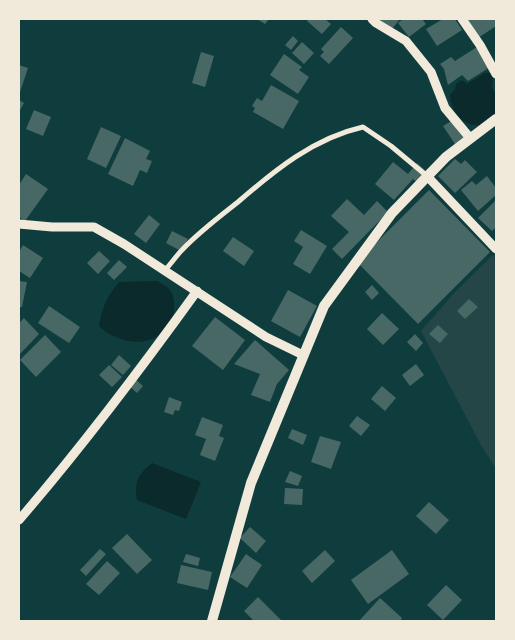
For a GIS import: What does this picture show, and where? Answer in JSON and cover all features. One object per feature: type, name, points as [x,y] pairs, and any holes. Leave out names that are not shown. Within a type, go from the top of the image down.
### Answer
[{"type":"main road","points":[[212,621],[251,483],[324,306],[392,213],[446,157],[496,119]]},
{"type":"street","points":[[372,19],[406,41],[431,72],[445,108],[470,138]]},
{"type":"street","points":[[462,19],[480,45],[496,74]]},
{"type":"street","points":[[165,270],[181,251],[266,178],[326,138],[346,130],[362,127],[391,146],[427,176],[496,249]]},
{"type":"street","points":[[19,224],[52,227],[94,227],[165,270],[266,337],[303,355]]},
{"type":"street","points":[[19,520],[57,477],[162,340],[197,291]]},
{"type":"shaded area","points":[[485,73],[491,73],[493,77],[492,87],[496,95],[496,116],[488,123],[482,125],[469,124],[459,117],[453,107],[450,95],[455,89],[456,84],[462,80],[467,84]]},
{"type":"shaded area","points":[[493,255],[496,258],[496,469],[481,445],[421,331],[456,291]]},
{"type":"shaded area","points":[[157,281],[169,289],[174,300],[173,315],[170,324],[164,332],[157,337],[138,342],[116,337],[99,326],[106,302],[119,282]]},
{"type":"shaded area","points":[[152,463],[201,482],[186,519],[137,500],[136,487],[138,478]]},
{"type":"building","points":[[257,19],[269,19],[265,24]]},
{"type":"building","points":[[309,19],[325,19],[331,24],[322,34],[307,21]]},
{"type":"building","points":[[378,19],[400,19],[392,29]]},
{"type":"building","points":[[403,19],[422,19],[426,24],[409,37],[398,23]]},
{"type":"building","points":[[443,19],[455,19],[462,30],[437,46],[426,29]]},
{"type":"building","points":[[464,19],[496,19],[496,26],[478,38]]},
{"type":"building","points":[[341,27],[353,38],[329,64],[320,56],[324,52],[321,49]]},
{"type":"building","points":[[293,36],[298,41],[291,50],[285,45]]},
{"type":"building","points":[[302,42],[314,53],[304,64],[292,53]]},
{"type":"building","points":[[477,47],[490,67],[468,81],[462,75],[448,85],[444,69],[440,64],[451,57],[455,61]]},
{"type":"building","points":[[201,52],[214,56],[205,87],[192,83]]},
{"type":"building","points":[[284,54],[302,67],[299,70],[309,77],[298,94],[270,75]]},
{"type":"building","points":[[19,65],[28,68],[19,95]]},
{"type":"building","points":[[271,85],[299,101],[283,129],[253,112],[255,108],[252,106],[257,98],[262,101]]},
{"type":"building","points":[[19,100],[24,103],[19,112]]},
{"type":"building","points":[[34,110],[51,117],[43,136],[26,129]]},
{"type":"building","points":[[453,120],[465,138],[455,144],[443,126]]},
{"type":"building","points":[[101,127],[121,136],[106,168],[87,159]]},
{"type":"building","points":[[125,138],[150,151],[146,159],[152,161],[147,173],[140,170],[133,186],[108,174]]},
{"type":"building","points":[[455,159],[461,164],[465,160],[477,172],[455,193],[438,176]]},
{"type":"building","points":[[393,162],[408,174],[417,163],[427,172],[417,182],[413,179],[394,200],[375,184]]},
{"type":"building","points":[[26,174],[48,189],[25,221],[19,217],[19,185]]},
{"type":"building","points":[[487,176],[496,188],[496,195],[478,211],[461,190],[472,181],[476,185]]},
{"type":"building","points":[[429,190],[490,252],[418,324],[357,262]]},
{"type":"building","points":[[347,199],[364,215],[377,201],[388,212],[342,259],[332,249],[349,232],[331,216]]},
{"type":"building","points":[[496,200],[496,227],[492,231],[478,218]]},
{"type":"building","points":[[149,215],[160,224],[146,243],[134,234]]},
{"type":"building","points":[[301,230],[327,246],[310,274],[293,264],[303,247],[294,241]]},
{"type":"building","points":[[172,231],[188,239],[181,251],[166,243]]},
{"type":"building","points":[[233,237],[254,251],[244,266],[223,251]]},
{"type":"building","points":[[23,245],[43,258],[30,278],[19,271],[19,252]]},
{"type":"building","points":[[99,251],[110,261],[98,274],[87,263]]},
{"type":"building","points":[[119,260],[127,267],[114,280],[107,273]]},
{"type":"building","points":[[19,281],[27,282],[22,307],[19,307]]},
{"type":"building","points":[[372,285],[379,293],[372,300],[365,292]]},
{"type":"building","points":[[288,290],[317,306],[300,337],[271,321]]},
{"type":"building","points":[[469,299],[478,307],[465,319],[457,311]]},
{"type":"building","points":[[49,306],[80,327],[69,343],[38,323]]},
{"type":"building","points":[[382,313],[399,329],[383,345],[367,329]]},
{"type":"building","points":[[215,317],[245,340],[223,370],[192,346]]},
{"type":"building","points":[[24,318],[39,334],[19,355],[19,323]]},
{"type":"building","points":[[438,325],[448,334],[440,343],[429,334]]},
{"type":"building","points":[[415,334],[423,343],[416,351],[407,342]]},
{"type":"building","points":[[45,335],[61,352],[36,377],[20,360]]},
{"type":"building","points":[[255,340],[289,370],[277,384],[270,402],[251,395],[260,374],[234,364]]},
{"type":"building","points":[[119,355],[131,366],[123,375],[111,365]]},
{"type":"building","points":[[416,364],[424,375],[410,386],[402,375]]},
{"type":"building","points":[[109,365],[122,377],[112,387],[99,375]]},
{"type":"building","points":[[134,378],[143,386],[137,393],[128,385]]},
{"type":"building","points":[[382,386],[396,398],[385,411],[371,399]]},
{"type":"building","points":[[169,397],[182,402],[179,411],[175,410],[173,415],[164,412]]},
{"type":"building","points":[[357,416],[370,425],[361,436],[349,426]]},
{"type":"building","points":[[202,417],[223,425],[219,436],[224,438],[215,461],[200,455],[206,439],[195,435]]},
{"type":"building","points":[[292,429],[307,435],[303,445],[288,438]]},
{"type":"building","points":[[320,436],[341,442],[331,469],[311,462]]},
{"type":"building","points":[[290,471],[302,476],[298,486],[285,482]]},
{"type":"building","points":[[285,488],[303,489],[302,505],[284,504]]},
{"type":"building","points":[[429,502],[449,520],[436,534],[416,516]]},
{"type":"building","points":[[250,527],[266,541],[256,553],[240,538]]},
{"type":"building","points":[[127,534],[152,560],[137,574],[112,548]]},
{"type":"building","points":[[100,549],[106,554],[86,576],[80,570]]},
{"type":"building","points":[[325,550],[335,561],[312,583],[302,571]]},
{"type":"building","points":[[392,550],[409,574],[368,604],[351,580]]},
{"type":"building","points":[[186,554],[200,558],[198,566],[183,562]]},
{"type":"building","points":[[246,554],[262,565],[247,588],[230,577]]},
{"type":"building","points":[[107,561],[120,573],[99,595],[86,584]]},
{"type":"building","points":[[181,565],[212,572],[208,590],[177,583]]},
{"type":"building","points":[[446,585],[462,600],[443,620],[427,605]]},
{"type":"building","points":[[258,597],[282,621],[254,621],[244,611]]},
{"type":"building","points":[[380,598],[402,618],[400,621],[359,621]]}]
